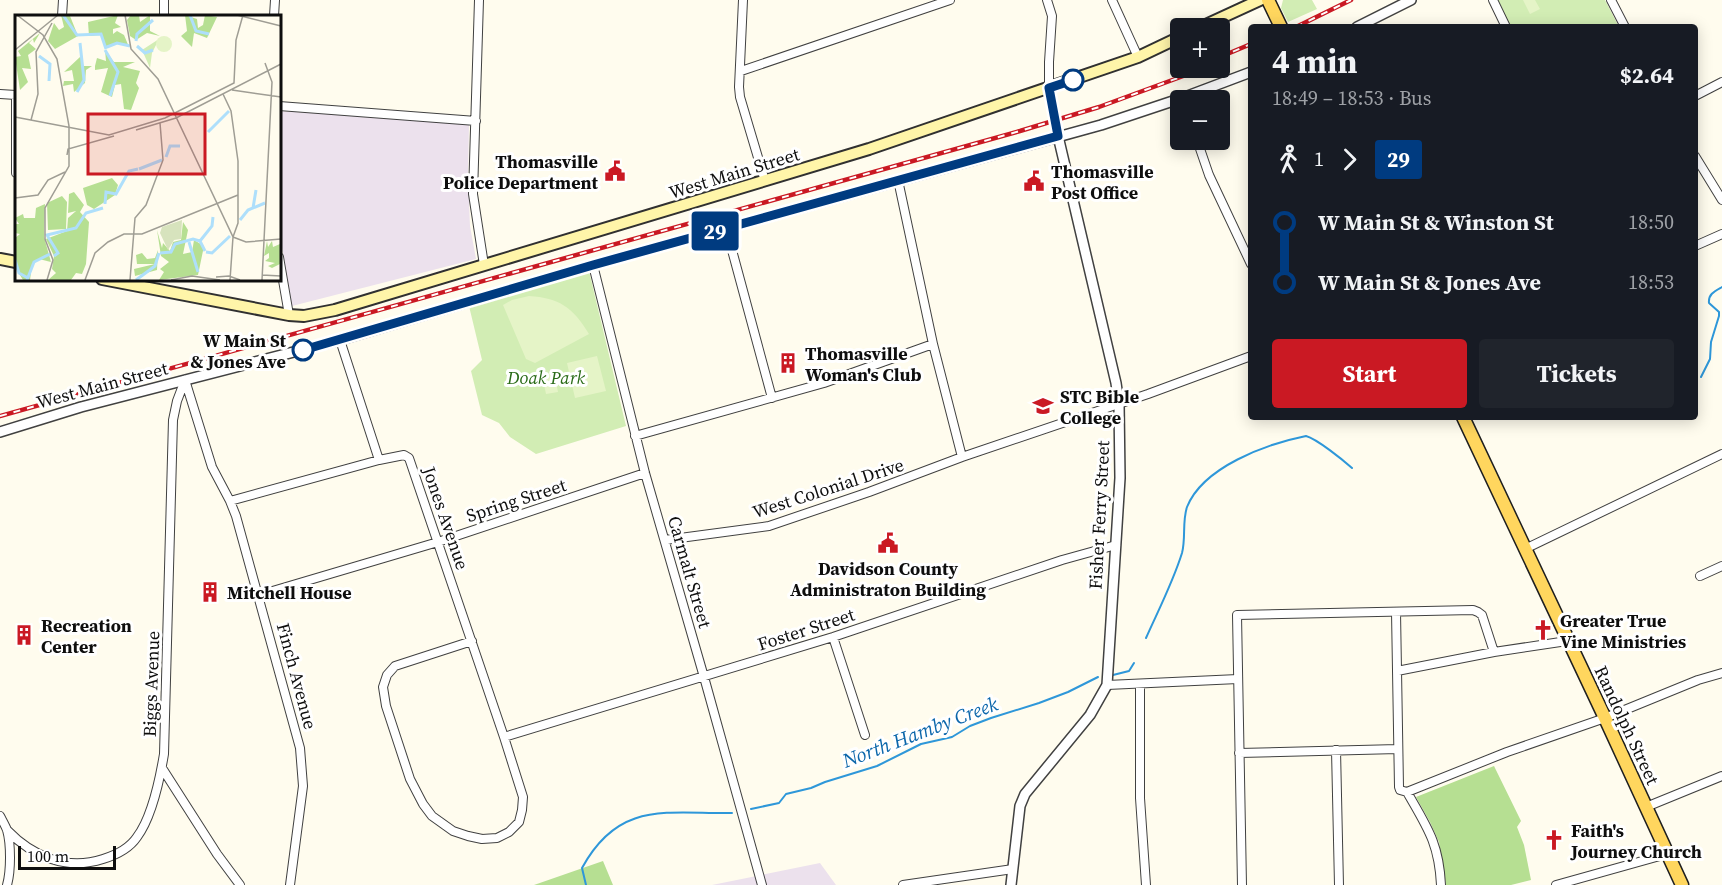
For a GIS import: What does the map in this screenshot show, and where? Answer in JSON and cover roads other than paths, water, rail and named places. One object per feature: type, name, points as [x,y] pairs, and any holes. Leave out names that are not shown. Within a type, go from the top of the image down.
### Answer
[{"type":"main road","points":[[1221,18],[1260,0]]},
{"type":"main road","points":[[1268,0],[1280,24]]},
{"type":"main road","name":"West Main Street","points":[[107,280],[304,316],[484,265],[869,149],[1138,57],[1170,42]]},
{"type":"main road","points":[[0,259],[15,262]]},
{"type":"main road","name":"Randolph Street","points":[[1463,420],[1682,885]]},
{"type":"street","points":[[62,15],[63,0]]},
{"type":"street","points":[[274,15],[275,0]]},
{"type":"street","points":[[479,0],[473,194],[484,265]]},
{"type":"street","points":[[744,0],[740,97],[765,181]]},
{"type":"street","points":[[741,71],[950,0]]},
{"type":"street","points":[[1047,0],[1050,6],[1052,27],[1048,62],[1049,88]]},
{"type":"street","points":[[1112,0],[1138,57]]},
{"type":"street","points":[[1375,23],[1411,0]]},
{"type":"street","points":[[1494,0],[1505,24]]},
{"type":"street","points":[[1611,0],[1623,24]]},
{"type":"street","name":"West Main Street","points":[[1206,90],[1248,73]]},
{"type":"street","points":[[1698,94],[1722,82]]},
{"type":"street","name":"Fisher Ferry Street","points":[[1011,885],[1020,806],[1025,794],[1090,715],[1107,685],[1120,478],[1119,404],[1116,383],[1058,136],[1049,88]]},
{"type":"street","points":[[0,94],[15,95]]},
{"type":"street","name":"West Main Street","points":[[0,432],[81,407],[340,340],[593,265],[1170,103]]},
{"type":"street","points":[[280,106],[476,121]]},
{"type":"street","points":[[1200,150],[1209,175],[1248,258]]},
{"type":"street","points":[[1698,161],[1722,200]]},
{"type":"street","points":[[898,180],[933,344],[962,457]]},
{"type":"street","points":[[726,228],[772,398]]},
{"type":"street","points":[[1698,245],[1722,234]]},
{"type":"street","points":[[280,262],[290,315]]},
{"type":"street","name":"Carmalt Street","points":[[593,265],[645,473],[762,885]]},
{"type":"street","points":[[230,501],[379,460],[340,340]]},
{"type":"street","points":[[635,436],[842,377],[933,344]]},
{"type":"street","name":"West Colonial Drive","points":[[665,540],[769,526],[1248,357]]},
{"type":"street","name":"Finch Avenue","points":[[185,380],[212,467],[230,501],[259,594],[300,748],[303,786],[291,885]]},
{"type":"street","name":"Biggs Avenue","points":[[7,830],[18,841],[48,859],[80,864],[114,855],[129,846],[138,836],[151,808],[162,768],[166,714],[173,420],[185,380]]},
{"type":"street","name":"Jones Avenue","points":[[379,460],[404,455],[409,458],[472,641],[523,797],[519,822],[509,832],[497,838],[482,839],[453,831],[432,816],[410,780],[386,706],[383,687],[387,675],[395,666],[472,641]]},
{"type":"street","points":[[1525,549],[1721,458]]},
{"type":"street","name":"Spring Street","points":[[259,594],[438,542],[645,473]]},
{"type":"street","name":"Foster Street","points":[[504,737],[833,637],[1062,560],[1116,545]]},
{"type":"street","points":[[1700,576],[1722,566]]},
{"type":"street","points":[[1242,885],[1237,615],[1473,610],[1482,615],[1494,652]]},
{"type":"street","points":[[1396,612],[1399,787],[1400,790],[1407,792],[1507,752],[1605,718],[1722,673]]},
{"type":"street","points":[[833,637],[865,735]]},
{"type":"street","points":[[1397,671],[1494,652],[1567,641]]},
{"type":"street","points":[[1107,685],[1238,679]]},
{"type":"street","points":[[1140,684],[1140,798],[1146,885]]},
{"type":"street","points":[[1239,753],[1398,749]]},
{"type":"street","points":[[1336,750],[1339,885]]},
{"type":"street","points":[[162,768],[240,885]]},
{"type":"street","points":[[1646,807],[1722,776]]},
{"type":"street","points":[[1407,792],[1437,849],[1441,885]]},
{"type":"street","points":[[0,816],[7,830],[10,863],[7,885]]},
{"type":"street","points":[[1556,885],[1667,854]]},
{"type":"street","points":[[903,885],[1012,869]]},
{"type":"waterway","name":"North Hamby Creek","points":[[1701,377],[1710,359],[1711,342],[1719,316],[1719,312],[1709,303],[1709,300],[1712,293],[1722,287]]},
{"type":"waterway","name":"North Hamby Creek","points":[[1146,638],[1170,586],[1182,553],[1187,507],[1195,493],[1207,480],[1221,469],[1255,451],[1306,436],[1323,445],[1352,468]]},
{"type":"waterway","name":"North Hamby Creek","points":[[1113,675],[1129,671],[1134,663]]},
{"type":"waterway","name":"North Hamby Creek","points":[[751,809],[779,803],[786,794],[877,766],[921,744],[952,737],[970,726],[1068,692],[1098,677]]},
{"type":"waterway","name":"North Hamby Creek","points":[[586,885],[582,868],[596,846],[612,831],[629,821],[646,815],[666,813],[732,813]]},
{"type":"railway","points":[[1302,24],[1351,0]]},
{"type":"railway","points":[[1230,53],[1248,45]]},
{"type":"railway","points":[[0,416],[1020,131],[1099,107],[1178,78]]},
{"type":"place","name":"Thomasville Police Department","points":[[615,171]]},
{"type":"place","name":"Thomasville Post Office","points":[[1034,181]]},
{"type":"place","name":"W Main St & Jones Ave","points":[[303,350]]},
{"type":"place","name":"Thomasville Woman's Club","points":[[788,363]]},
{"type":"place","name":"STC Bible College","points":[[1043,406]]},
{"type":"place","name":"Davidson County Administraton Building","points":[[888,543]]},
{"type":"place","name":"Mitchell House","points":[[210,592]]},
{"type":"place","name":"Greater True Vine Ministries","points":[[1543,630]]},
{"type":"place","name":"Recreation Center","points":[[24,635]]},
{"type":"place","name":"Faith's Journey Church","points":[[1554,840]]},
{"type":"park label","name":"Doak Park","points":[[546,377]]}]
